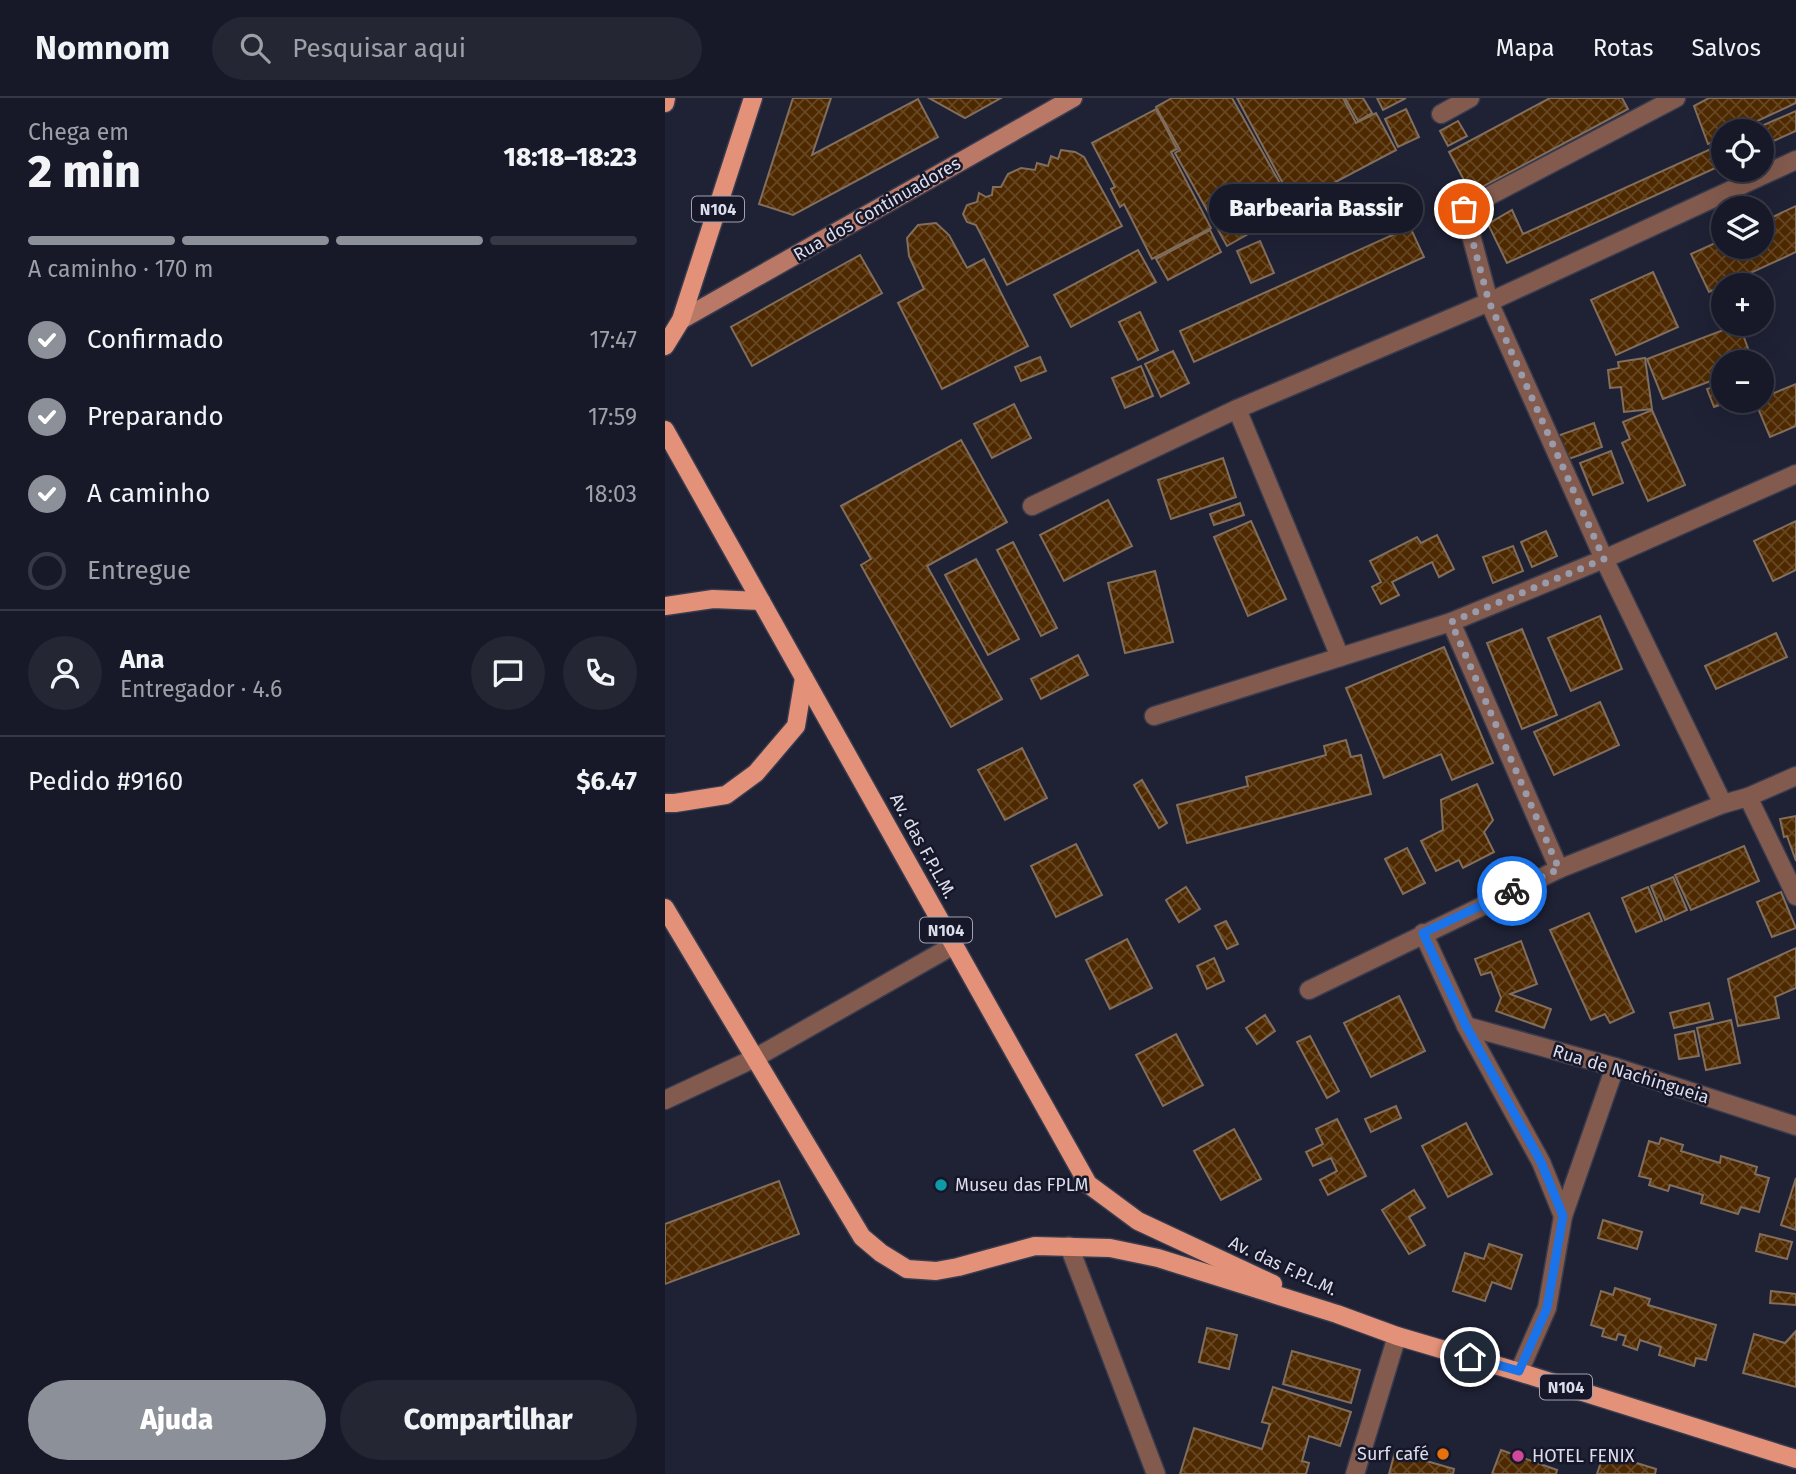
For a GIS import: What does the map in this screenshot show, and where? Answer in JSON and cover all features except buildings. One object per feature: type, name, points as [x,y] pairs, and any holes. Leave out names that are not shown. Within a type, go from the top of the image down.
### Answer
[{"type":"main road","name":"N104","points":[[665,346],[753,98]]},
{"type":"main road","name":"Av. das F.P.L.M.","points":[[665,430],[1088,1184],[1138,1221],[1337,1314]]},
{"type":"main road","points":[[665,606],[713,599],[761,601]]},
{"type":"main road","points":[[665,803],[726,795],[757,773],[796,726],[804,678]]},
{"type":"main road","name":"Av. das F.P.L.M.","points":[[665,908],[862,1237],[907,1269],[936,1271],[1035,1246],[1110,1248],[1158,1258],[1337,1314],[1397,1336],[1519,1371],[1796,1459]]},
{"type":"street","name":"Rua dos Continuadores","points":[[673,324],[1073,98]]},
{"type":"street","points":[[1441,114],[1470,98]]},
{"type":"street","points":[[1676,98],[1464,209],[1489,302],[1604,559],[1723,804]]},
{"type":"street","points":[[1032,506],[1237,410],[1489,302],[1796,160]]},
{"type":"street","points":[[1237,410],[1340,657]]},
{"type":"street","points":[[1154,716],[1451,622],[1604,559],[1796,474]]},
{"type":"street","points":[[1451,622],[1559,869]]},
{"type":"street","points":[[1309,990],[1559,869],[1796,776]]},
{"type":"street","points":[[1748,797],[1796,896]]},
{"type":"street","points":[[1423,933],[1466,1026],[1541,1162],[1563,1216]]},
{"type":"street","points":[[665,1100],[755,1058],[954,945]]},
{"type":"street","name":"Rua de Nachingueia","points":[[1466,1026],[1615,1068],[1796,1126]]},
{"type":"street","points":[[1519,1371],[1547,1308],[1563,1216],[1615,1068]]},
{"type":"street","points":[[1069,1246],[1156,1474]]},
{"type":"street","points":[[1355,1474],[1397,1336]]},
{"type":"way so far","points":[[1464,209],[1489,302],[1604,559],[1451,622],[1559,869],[1512,891]]},
{"type":"place","name":"Barbearia Bassir","points":[[1464,209]]},
{"type":"place","name":"Museu das FPLM","points":[[941,1185]]},
{"type":"place","name":"Surf café","points":[[1443,1454]]},
{"type":"place","name":"HOTEL FENIX","points":[[1518,1456]]},
{"type":"route","points":[[1470,1357],[1519,1371],[1547,1308],[1563,1216],[1541,1162],[1466,1026],[1423,933],[1512,891]]}]
